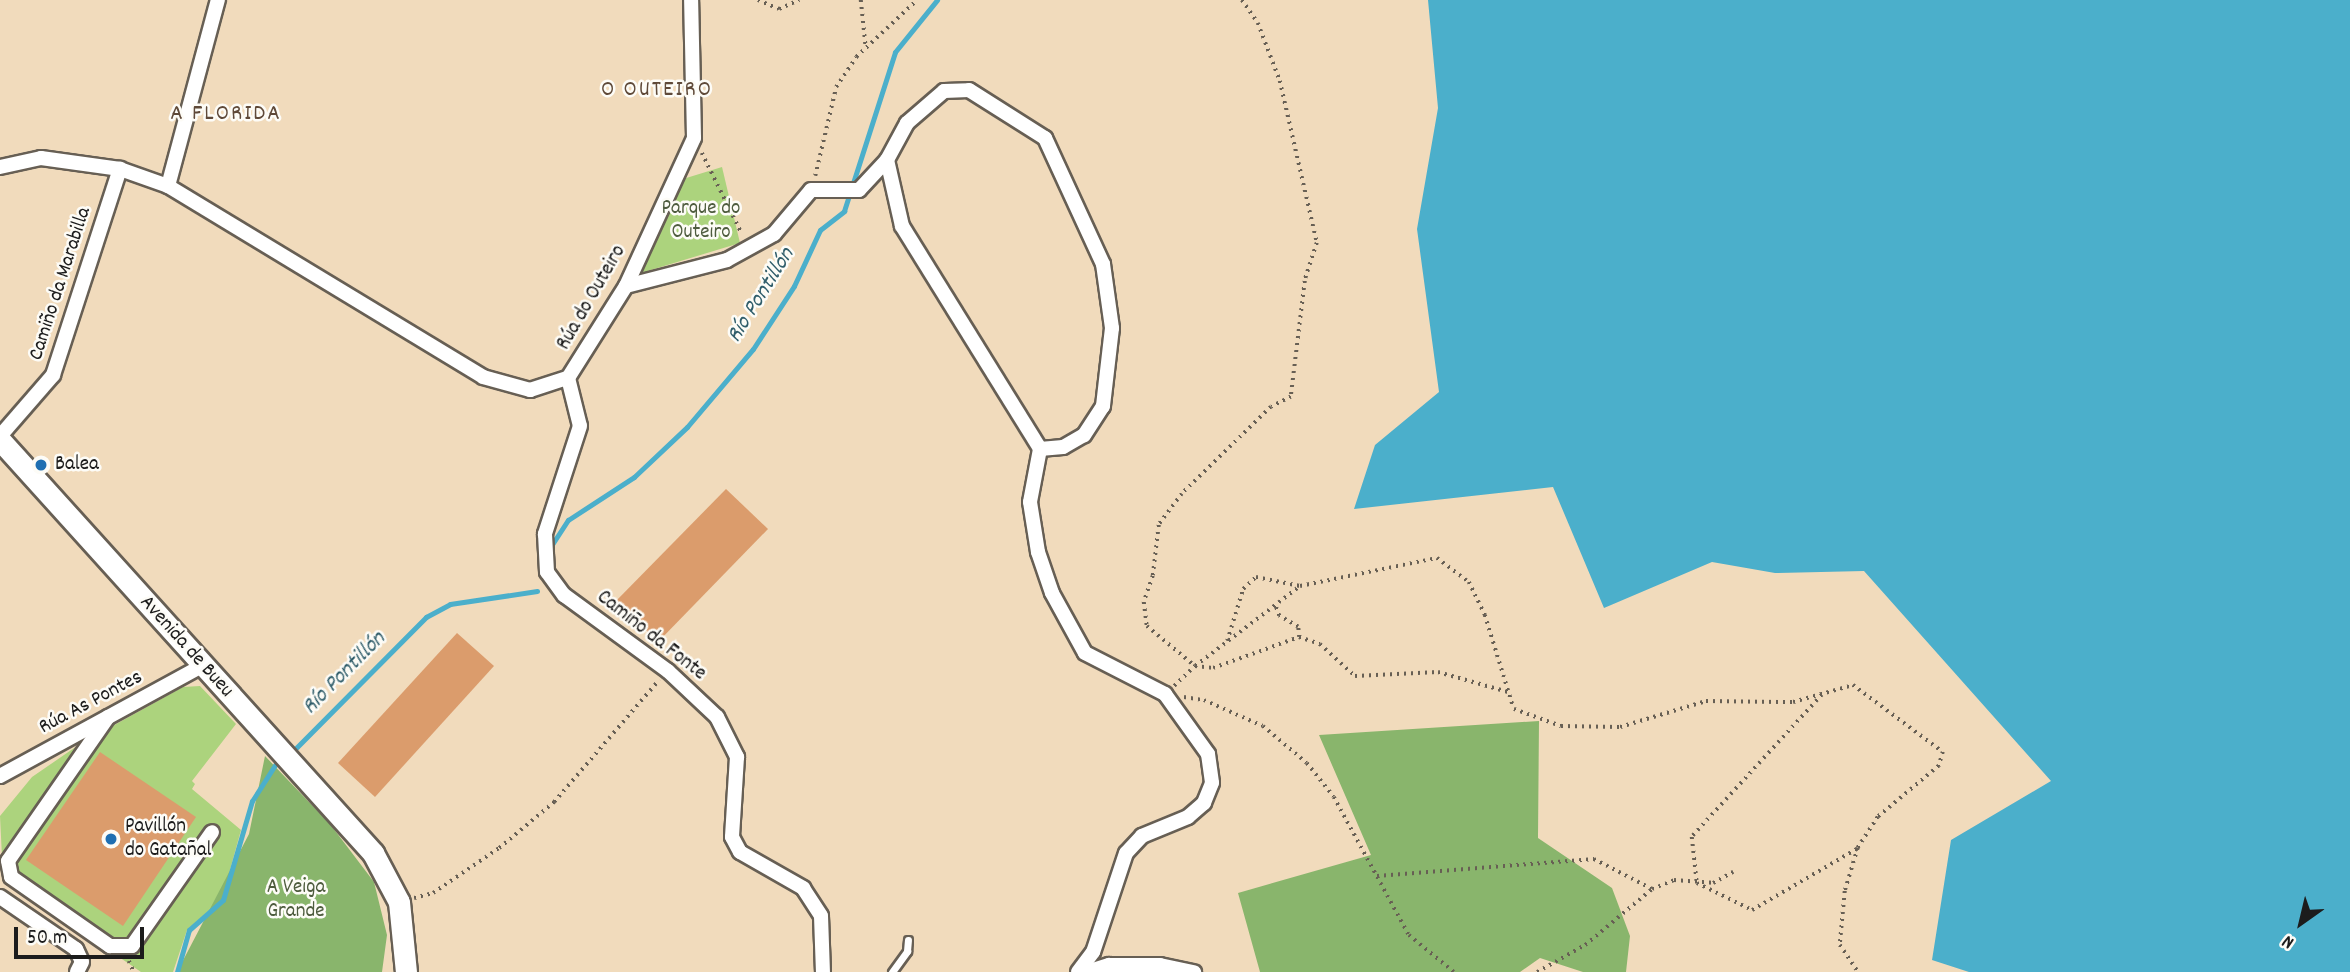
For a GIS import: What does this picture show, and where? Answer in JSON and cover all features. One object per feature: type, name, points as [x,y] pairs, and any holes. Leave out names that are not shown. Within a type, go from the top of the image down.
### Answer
[{"type":"main road","name":"Avenida de Bueu","points":[[0,438],[202,666],[373,853],[399,902]]},
{"type":"main road","points":[[399,902],[406,972]]},
{"type":"street","points":[[169,186],[218,0]]},
{"type":"street","name":"Rúa do Outeiro","points":[[0,167],[41,158],[120,169],[169,186],[483,377],[530,390],[568,379],[626,286],[694,138],[691,0]]},
{"type":"street","points":[[626,286],[727,260],[774,234],[811,190],[859,190],[887,160],[907,123],[944,91],[970,90],[1045,138],[1103,264],[1112,328],[1103,406],[1084,435],[1063,447],[1040,450]]},
{"type":"street","points":[[887,160],[902,226],[1040,450],[1030,502],[1038,552],[1052,593],[1085,653],[1165,694],[1208,754],[1212,783],[1205,803],[1188,817],[1142,836],[1126,853],[1093,952],[1078,972]]},
{"type":"street","name":"Camiño da Marabilla","points":[[0,438],[53,375],[120,169]]},
{"type":"street","name":"Camiño da Fonte","points":[[568,379],[579,426],[544,534],[547,572],[564,595],[668,671],[717,717],[737,757],[732,837],[740,852],[803,888],[821,916],[823,972]]},
{"type":"street","name":"Rúa As Pontes","points":[[0,776],[202,666]]},
{"type":"street","points":[[108,717],[8,861],[11,877],[110,946],[132,946],[212,832]]},
{"type":"street","points":[[0,897],[76,949],[82,962],[77,972]]},
{"type":"street","points":[[1087,972],[1109,965],[1160,965],[1194,972]]},
{"type":"lane","points":[[892,972],[907,951],[908,940]]},
{"type":"path","points":[[758,0],[779,9],[799,0]]},
{"type":"path","points":[[861,0],[866,48]]},
{"type":"path","points":[[811,190],[836,87],[866,48],[917,0]]},
{"type":"path","points":[[1242,0],[1258,23],[1280,82],[1317,243],[1305,281],[1291,397],[1271,407],[1182,494],[1159,525],[1153,576],[1144,602],[1147,626],[1195,666],[1213,667],[1299,637],[1320,644],[1355,676],[1438,672],[1508,692]]},
{"type":"path","points":[[694,138],[749,248]]},
{"type":"path","points":[[1226,643],[1243,589],[1256,577],[1300,586],[1437,558],[1469,582],[1485,615],[1514,709],[1561,726],[1620,727],[1706,701],[1793,702],[1853,685],[1943,752],[1939,766],[1878,817],[1858,848],[1845,891],[1840,945],[1858,972]]},
{"type":"path","points":[[1165,694],[1195,666],[1300,586]]},
{"type":"path","points":[[1275,605],[1279,616],[1298,627],[1299,637]]},
{"type":"path","points":[[399,902],[433,893],[499,848],[554,802],[668,671]]},
{"type":"path","points":[[1165,694],[1204,700],[1264,726],[1307,763],[1334,797],[1409,935],[1454,972]]},
{"type":"path","points":[[1697,883],[1692,837],[1823,694]]},
{"type":"path","points":[[1697,883],[1752,910],[1858,848]]},
{"type":"path","points":[[1377,876],[1594,859],[1652,889]]},
{"type":"path","points":[[1537,972],[1585,945],[1652,889],[1674,880],[1713,883],[1733,872]]},
{"type":"green space","name":"Parque do Outeiro","points":[[722,167],[740,243],[641,273],[683,179]]},
{"type":"green space","points":[[200,686],[236,724],[192,781],[195,784],[192,789],[241,830],[222,899],[187,930],[173,972],[141,972],[3,878],[0,816],[32,777],[80,744],[183,687]]},
{"type":"green space","points":[[1539,721],[1538,838],[1612,888],[1630,936],[1626,972],[1583,972],[1540,958],[1520,972],[1260,972],[1238,893],[1371,855],[1319,735]]},
{"type":"green space","name":"A Veiga Grande","points":[[265,756],[330,824],[374,882],[387,935],[382,972],[177,972],[249,834]]},
{"type":"water","points":[[1428,0],[2350,0],[2350,972],[1969,972],[1932,960],[1951,840],[2051,781],[1864,571],[1775,573],[1712,562],[1604,608],[1553,487],[1354,509],[1375,445],[1439,392],[1417,229],[1438,108]]},
{"type":"building","points":[[726,489],[768,529],[658,642],[616,601]]},
{"type":"building","points":[[457,633],[494,666],[375,797],[338,763]]},
{"type":"building","name":"Pavillón do Gatañal","points":[[100,752],[196,817],[123,926],[26,860]]},
{"type":"waterway","name":"Río Pontillón","points":[[551,546],[568,520],[634,477],[687,427],[753,349],[794,286],[820,230],[844,211],[895,52],[937,0]]},
{"type":"waterway","name":"Río Pontillón","points":[[295,749],[426,617],[450,604],[537,591]]},
{"type":"waterway","name":"Río Pontillón","points":[[177,972],[189,930],[223,900],[252,801],[275,765]]},
{"type":"place","name":"Balea","points":[[41,465]]},
{"type":"place","name":"Pavillón do Gatañal","points":[[111,839]]},
{"type":"district","name":"O OUTEIRO","points":[[657,91]]},
{"type":"district","name":"A FLORIDA","points":[[226,115]]}]
